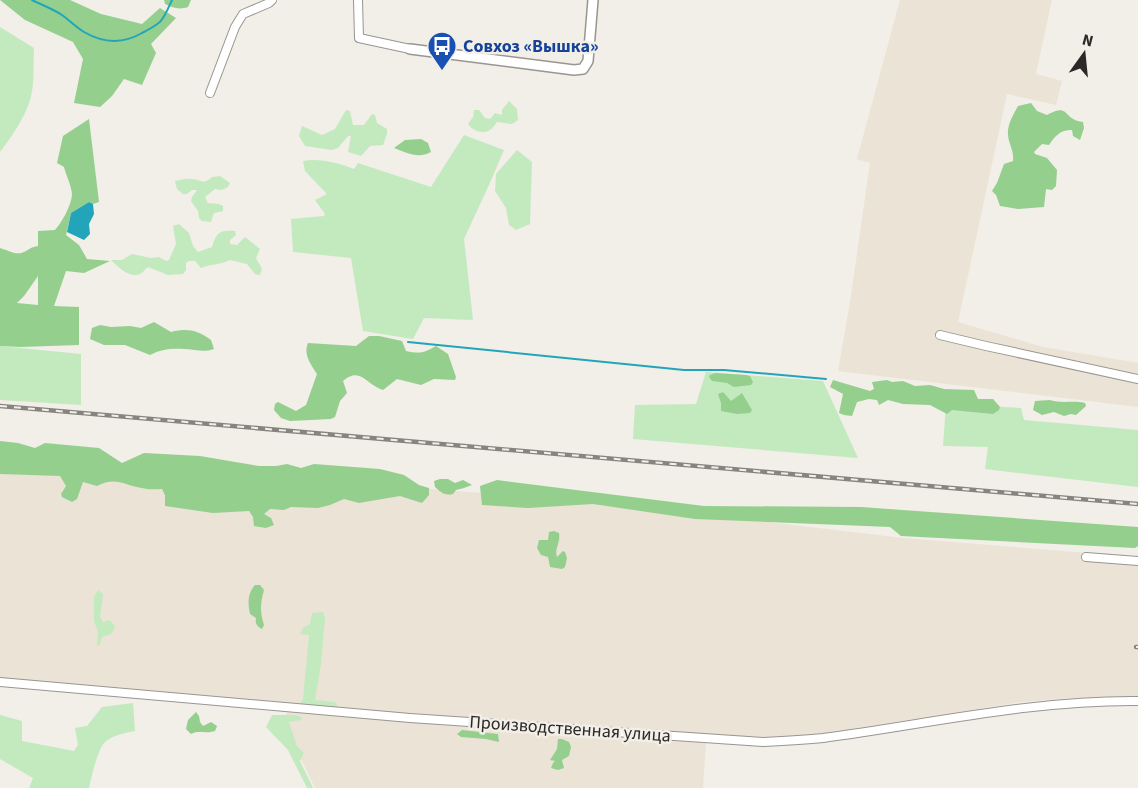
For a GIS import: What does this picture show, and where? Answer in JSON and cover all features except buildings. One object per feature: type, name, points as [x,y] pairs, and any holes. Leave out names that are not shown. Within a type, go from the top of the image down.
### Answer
[{"type":"street","points":[[210,93],[235,27],[243,14],[272,0]]},
{"type":"street","points":[[358,0],[359,38],[410,49],[574,70],[584,69],[588,61],[593,0]]},
{"type":"street","points":[[940,335],[1138,379]]},
{"type":"street","points":[[1086,557],[1138,561]]},
{"type":"street","name":"Производственная улица","points":[[0,682],[403,718],[763,742],[821,738],[1026,707],[1138,701]]},
{"type":"shaded area","points":[[900,0],[1052,0],[1036,74],[1062,81],[1056,105],[1007,94],[958,322],[1043,347],[1138,363],[1138,407],[838,371],[870,163],[857,159]]},
{"type":"shaded area","points":[[0,455],[608,503],[903,538],[1138,557],[1138,697],[1072,698],[1021,702],[787,739],[286,704],[0,679]]},
{"type":"shaded area","points":[[288,710],[426,723],[706,741],[703,788],[315,788],[283,721]]},
{"type":"green space","points":[[0,0],[70,0],[101,14],[142,24],[160,8],[176,18],[151,44],[156,53],[142,85],[124,79],[112,96],[100,107],[74,103],[83,59],[73,42],[25,20]]},
{"type":"green space","points":[[164,0],[191,0],[188,7],[179,8],[165,4]]},
{"type":"green space","points":[[0,27],[34,48],[32,94],[21,121],[0,152]]},
{"type":"green space","points":[[509,101],[517,109],[518,120],[512,124],[497,122],[491,129],[481,132],[468,124],[473,117],[474,110],[479,110],[485,118],[490,119],[495,113],[502,115],[502,110]]},
{"type":"green space","points":[[1031,103],[1037,111],[1047,115],[1055,111],[1063,111],[1071,118],[1083,122],[1084,128],[1080,140],[1073,136],[1072,130],[1064,131],[1056,136],[1049,145],[1042,144],[1034,152],[1047,158],[1057,170],[1056,186],[1052,190],[1046,189],[1044,207],[1018,209],[1000,206],[992,191],[1004,164],[1013,161],[1008,135],[1009,124],[1018,106]]},
{"type":"green space","points":[[346,110],[350,111],[353,125],[364,125],[372,114],[375,115],[377,123],[387,129],[383,145],[370,146],[361,156],[348,152],[351,136],[348,136],[338,148],[332,150],[305,146],[299,136],[302,126],[322,135],[335,129]]},
{"type":"green space","points":[[89,119],[99,202],[93,204],[89,202],[71,213],[66,235],[79,245],[87,259],[110,261],[84,273],[66,271],[54,306],[79,307],[79,345],[0,346],[0,248],[21,253],[38,246],[38,231],[55,230],[63,218],[72,195],[64,167],[57,163],[63,136]],"holes":[[[38,276],[38,305],[17,303]]]},
{"type":"green space","points":[[464,135],[504,150],[464,239],[473,320],[424,318],[413,339],[363,331],[351,258],[293,252],[291,219],[324,216],[325,214],[315,200],[327,194],[305,171],[303,161],[329,162],[354,169],[358,163],[431,187]]},
{"type":"green space","points":[[421,139],[428,143],[431,152],[417,155],[394,148],[405,140]]},
{"type":"green space","points":[[517,150],[532,162],[530,224],[516,230],[509,225],[506,208],[495,191],[496,174]]},
{"type":"green space","points":[[220,176],[230,183],[228,187],[222,190],[215,189],[205,197],[208,203],[223,206],[223,211],[214,213],[211,222],[202,221],[191,201],[197,190],[183,194],[177,189],[175,181],[190,179],[204,181]]},
{"type":"green space","points":[[179,224],[189,233],[193,246],[198,252],[212,247],[217,235],[225,231],[235,231],[236,235],[230,240],[230,244],[237,245],[245,237],[260,249],[256,258],[262,269],[260,275],[255,274],[247,264],[230,260],[201,268],[195,261],[189,261],[186,263],[186,270],[183,274],[168,275],[148,267],[141,273],[132,275],[111,260],[122,260],[132,254],[169,260],[176,244],[173,226]]},
{"type":"green space","points":[[154,322],[171,332],[187,330],[201,334],[211,340],[214,349],[203,351],[171,349],[150,355],[125,345],[104,345],[90,339],[92,328],[100,325],[141,328]]},
{"type":"green space","points":[[369,336],[402,341],[406,351],[411,352],[422,352],[436,346],[448,354],[455,380],[434,379],[421,385],[397,379],[383,390],[354,375],[343,381],[347,393],[340,401],[335,417],[331,419],[290,421],[281,418],[274,410],[278,402],[296,411],[306,405],[317,374],[307,355],[308,343],[356,346]]},
{"type":"green space","points":[[0,346],[81,354],[81,405],[0,400]]},
{"type":"green space","points":[[706,372],[823,381],[858,458],[633,439],[635,405],[696,404]]},
{"type":"green space","points":[[715,373],[746,375],[750,376],[753,382],[751,385],[734,387],[727,383],[712,381],[709,377]]},
{"type":"green space","points":[[833,380],[870,391],[874,389],[872,382],[887,380],[903,381],[915,386],[930,385],[944,389],[974,390],[978,399],[993,399],[1000,407],[993,414],[952,410],[947,414],[930,405],[903,404],[888,400],[879,405],[877,400],[869,399],[857,402],[852,416],[844,415],[839,413],[843,394],[830,387]]},
{"type":"green space","points":[[723,392],[731,401],[742,393],[752,410],[750,413],[737,414],[721,411],[718,394]]},
{"type":"green space","points":[[1035,401],[1081,402],[1086,406],[1076,415],[1064,416],[1054,412],[1042,415],[1033,410]]},
{"type":"green space","points":[[946,404],[1021,408],[1024,420],[1138,430],[1138,487],[985,469],[988,447],[943,446]]},
{"type":"green space","points":[[0,441],[35,448],[45,443],[99,448],[122,463],[144,453],[200,456],[259,466],[287,464],[301,468],[314,464],[380,469],[404,475],[419,485],[429,488],[429,495],[422,503],[400,496],[359,503],[344,499],[318,508],[270,509],[264,514],[271,518],[274,525],[266,528],[254,526],[253,517],[249,511],[213,513],[165,506],[165,495],[162,489],[145,489],[114,481],[97,486],[83,482],[77,499],[72,502],[62,497],[61,494],[66,486],[60,476],[0,474]]},
{"type":"green space","points":[[448,479],[455,483],[463,480],[472,485],[456,490],[453,494],[447,494],[435,487],[434,481]]},
{"type":"green space","points":[[497,480],[704,506],[861,507],[1138,527],[1138,546],[1135,548],[901,536],[890,527],[695,519],[593,504],[528,508],[482,505],[480,486]]},
{"type":"green space","points":[[549,532],[559,533],[557,557],[563,551],[567,558],[565,567],[562,569],[550,567],[548,557],[541,555],[537,548],[539,540],[548,540]]},
{"type":"green space","points":[[255,585],[260,585],[264,590],[261,604],[264,625],[262,629],[257,625],[256,618],[250,614],[249,610],[249,595]]},
{"type":"green space","points":[[98,590],[103,594],[100,616],[103,622],[110,620],[115,627],[113,632],[102,637],[97,646],[98,632],[94,621],[94,597]]},
{"type":"green space","points":[[323,612],[325,619],[321,664],[315,700],[335,702],[338,707],[332,709],[300,705],[303,699],[309,635],[300,634],[303,628],[310,624],[312,613]]},
{"type":"green space","points":[[133,703],[135,731],[115,736],[104,743],[97,757],[89,788],[29,788],[33,778],[0,759],[0,715],[22,721],[22,741],[74,751],[78,745],[75,728],[87,726],[102,707]]},
{"type":"green space","points":[[196,712],[203,726],[211,722],[217,726],[215,731],[191,734],[186,729],[188,720]]},
{"type":"green space","points":[[272,715],[302,717],[301,720],[289,722],[297,746],[304,753],[300,761],[313,788],[307,788],[288,750],[266,727]]},
{"type":"green space","points":[[462,730],[498,734],[499,742],[461,737],[457,734]]},
{"type":"green space","points":[[558,739],[569,742],[571,747],[569,756],[562,760],[564,768],[558,770],[551,768],[555,761],[550,760],[557,749]]},
{"type":"water","points":[[89,202],[93,204],[94,214],[89,224],[90,234],[84,240],[67,232],[71,213]]},
{"type":"waterway","points":[[32,0],[59,13],[91,36],[113,41],[135,37],[154,26],[164,17],[172,0]]},
{"type":"waterway","points":[[408,342],[684,370],[724,370],[826,379]]},
{"type":"railway","points":[[0,406],[1138,504]]},
{"type":"place","name":"Совхоз «Вышка»","points":[[442,72]]}]
